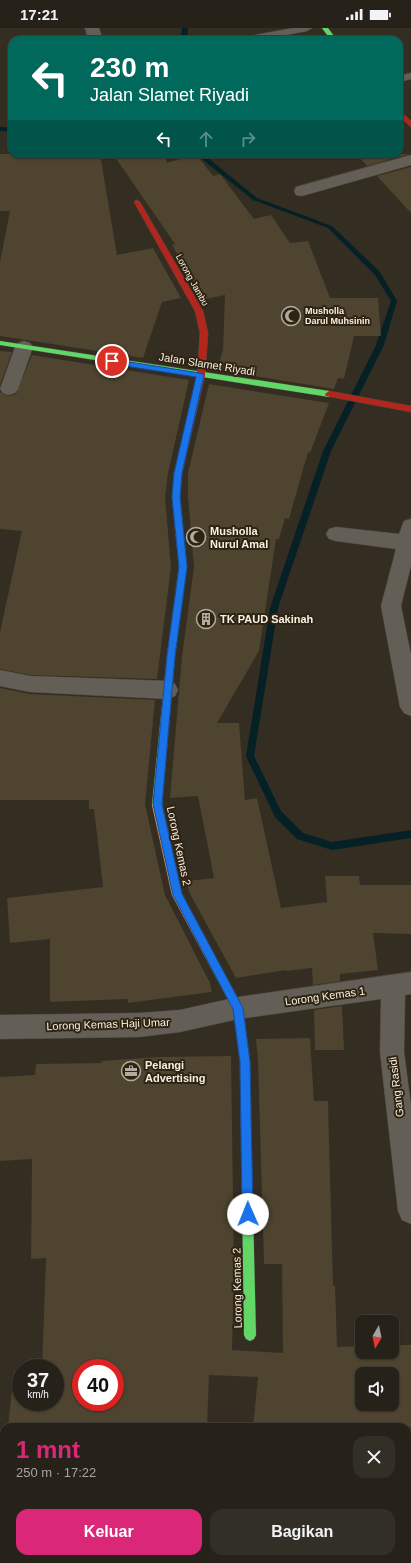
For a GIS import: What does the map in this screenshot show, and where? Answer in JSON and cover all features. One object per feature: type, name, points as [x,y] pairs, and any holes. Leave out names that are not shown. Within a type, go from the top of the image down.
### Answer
[{"type":"street","points":[[324,28],[331,36]]},
{"type":"street","points":[[403,116],[411,125]]},
{"type":"street","points":[[302,191],[411,160]]},
{"type":"street","name":"Lorong Jambu","points":[[137,202],[199,311],[204,333],[200,375]]},
{"type":"street","name":"Jalan Slamet Riyadi","points":[[0,343],[332,395],[411,409]]},
{"type":"street","points":[[9,389],[24,347]]},
{"type":"street","name":"Lorong Kemas 2","points":[[200,375],[178,473],[176,497],[183,567],[168,690],[157,804],[177,895],[238,1008],[245,1062],[250,1335]]},
{"type":"street","points":[[336,534],[410,537],[391,606],[411,707]]},
{"type":"street","points":[[0,678],[30,684],[168,690]]},
{"type":"street","name":"Lorong Kemas 1","points":[[238,1008],[402,985]]},
{"type":"street","name":"Gang Rasidi","points":[[402,985],[392,1052],[411,1211]]},
{"type":"street","name":"Lorong Kemas Haji Umar","points":[[0,1027],[146,1024],[180,1021],[238,1008]]},
{"type":"lane","points":[[266,36],[307,28]]},
{"type":"building","points":[[0,154],[8,154],[8,158],[101,158],[117,255],[153,248],[181,298],[162,302],[143,358],[0,336],[0,262],[10,211],[0,211]]},
{"type":"building","points":[[116,158],[166,158],[167,163],[183,158],[199,158],[213,176],[220,174],[254,219],[271,215],[290,243],[308,241],[330,298],[378,298],[381,336],[354,336],[344,379],[338,378],[334,389],[217,370],[223,350],[225,295],[206,299],[204,292],[200,293],[172,245],[175,244]]},
{"type":"building","points":[[360,158],[395,158],[367,166]]},
{"type":"building","points":[[411,167],[411,213],[377,176]]},
{"type":"building","points":[[0,351],[12,352],[0,385]]},
{"type":"building","points":[[32,355],[189,380],[168,473],[165,497],[171,567],[157,679],[30,675],[0,669],[0,632],[22,531],[0,529],[0,392],[9,396],[16,394]]},
{"type":"building","points":[[209,384],[329,403],[310,453],[308,452],[289,519],[285,518],[279,539],[276,539],[259,651],[217,723],[239,723],[245,800],[257,798],[281,908],[327,902],[325,876],[359,876],[360,885],[411,885],[411,934],[373,933],[378,970],[340,974],[340,981],[313,985],[312,968],[286,970],[236,978],[189,892],[187,881],[214,878],[198,796],[170,798],[182,656],[194,567],[188,497],[188,473]]},
{"type":"building","points":[[0,688],[30,694],[155,700],[145,804],[165,895],[210,983],[212,992],[128,1003],[128,999],[50,1002],[50,939],[10,943],[7,898],[103,887],[94,809],[89,809],[89,800],[0,800]]},
{"type":"building","points":[[342,1006],[344,1050],[315,1050],[314,1010]]},
{"type":"building","points":[[310,1038],[314,1101],[328,1101],[333,1286],[335,1286],[337,1347],[355,1346],[355,1359],[399,1359],[399,1345],[411,1345],[411,1423],[253,1423],[258,1377],[209,1375],[207,1423],[8,1423],[12,1390],[12,1411],[64,1411],[64,1359],[42,1359],[46,1258],[31,1259],[32,1159],[0,1161],[0,1077],[35,1075],[36,1064],[102,1063],[101,1061],[159,1057],[231,1056],[234,1268],[232,1350],[283,1353],[282,1264],[264,1264],[256,1039]]},
{"type":"waterway","points":[[184,36],[185,28]]},
{"type":"waterway","points":[[0,129],[8,129]]},
{"type":"waterway","points":[[205,158],[255,199],[330,227],[378,274],[394,301],[380,345],[327,451],[274,608],[250,756],[278,814],[300,836],[332,846],[411,834]]},
{"type":"traffic: fast","points":[[325,28],[331,36]]},
{"type":"traffic: fast","points":[[0,343],[329,394]]},
{"type":"traffic: fast","points":[[157,805],[171,656],[183,567],[176,497],[178,474]]},
{"type":"traffic: fast","points":[[246,1126],[250,1335]]},
{"type":"traffic: slow","points":[[157,805],[177,895],[238,1008],[245,1062],[246,1126]]},
{"type":"traffic: jam","points":[[403,116],[411,125]]},
{"type":"traffic: jam","points":[[137,202],[199,311],[204,333],[201,375],[178,474]]},
{"type":"traffic: jam","points":[[329,394],[411,409]]},
{"type":"place","name":"Musholla Darul Muhsinin","points":[[291,316]]},
{"type":"place","name":"Musholla Nurul Amal","points":[[196,537]]},
{"type":"place","name":"TK PAUD Sakinah","points":[[206,619]]},
{"type":"place","name":"Pelangi Advertising","points":[[131,1071]]},
{"type":"route","points":[[112,361],[200,375],[178,473],[176,497],[179,541],[183,567],[171,656],[157,804],[177,895],[238,1008],[245,1062],[248,1214]]}]
